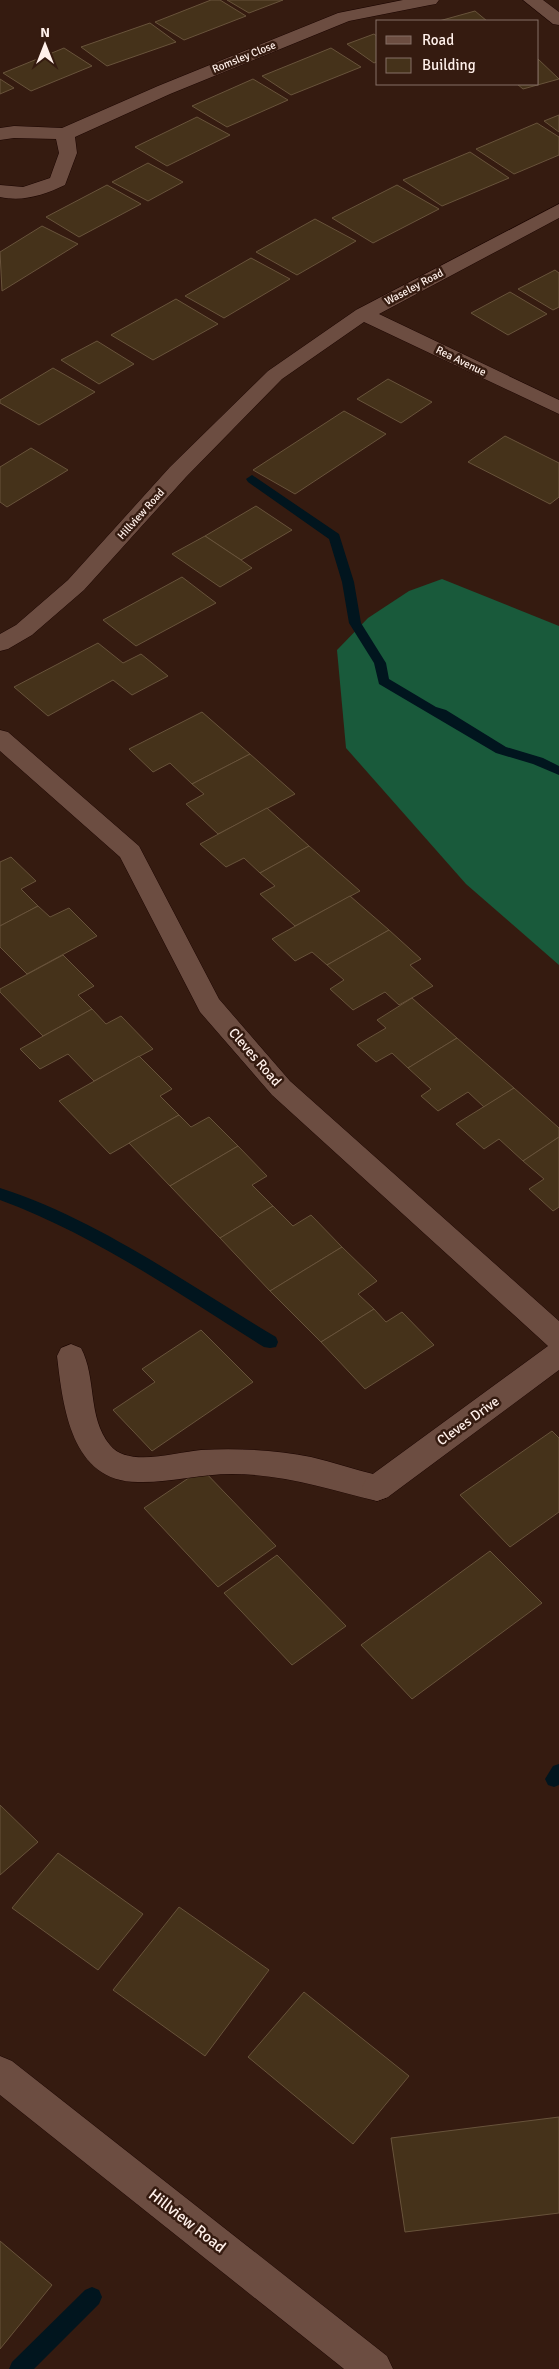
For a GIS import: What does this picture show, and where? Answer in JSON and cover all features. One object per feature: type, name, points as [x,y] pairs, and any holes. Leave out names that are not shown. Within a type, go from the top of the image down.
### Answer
[{"type":"street","name":"Romsley Close","points":[[0,134],[14,132],[65,134],[164,90],[344,17],[430,0]]},
{"type":"street","points":[[532,0],[559,20]]},
{"type":"street","points":[[0,191],[8,193],[35,192],[58,181],[68,153],[65,134]]},
{"type":"street","name":"Waseley Road","points":[[275,375],[362,314],[559,210]]},
{"type":"street","name":"Rea Avenue","points":[[362,314],[559,408]]},
{"type":"street","name":"Hillview Road","points":[[0,644],[24,630],[76,585],[178,472],[275,375]]},
{"type":"street","name":"Cleves Road","points":[[0,738],[130,852],[209,1005],[281,1088],[559,1338]]},
{"type":"street","name":"Cleves Drive","points":[[71,1356],[83,1425],[97,1450],[109,1464],[124,1469],[142,1469],[203,1462],[274,1464],[312,1471],[377,1488],[559,1354]]},
{"type":"street","name":"Hillview Road","points":[[0,2073],[374,2369]]},
{"type":"green space","points":[[442,579],[559,626],[559,965],[466,884],[346,748],[337,650],[368,618],[409,591]]},
{"type":"building","points":[[211,0],[220,0],[246,16],[184,40],[155,22]]},
{"type":"building","points":[[227,0],[283,0],[249,13]]},
{"type":"building","points":[[475,11],[486,20],[443,20]]},
{"type":"building","points":[[150,23],[176,42],[107,66],[81,47]]},
{"type":"building","points":[[374,34],[376,36],[376,62],[374,63],[347,44]]},
{"type":"building","points":[[64,48],[92,66],[31,91],[3,73]]},
{"type":"building","points":[[331,48],[361,67],[291,95],[262,76]]},
{"type":"building","points":[[539,60],[559,79],[539,85]]},
{"type":"building","points":[[0,79],[14,88],[0,94]]},
{"type":"building","points":[[253,79],[288,100],[227,127],[192,106]]},
{"type":"building","points":[[518,85],[537,85],[523,89]]},
{"type":"building","points":[[559,115],[559,132],[544,121]]},
{"type":"building","points":[[197,117],[230,135],[167,166],[135,147]]},
{"type":"building","points":[[537,123],[559,137],[559,155],[514,174],[476,149]]},
{"type":"building","points":[[470,152],[509,178],[442,206],[403,180]]},
{"type":"building","points":[[148,163],[183,182],[148,201],[112,182]]},
{"type":"building","points":[[107,185],[141,204],[79,237],[46,217]]},
{"type":"building","points":[[397,185],[439,209],[373,243],[332,218]]},
{"type":"building","points":[[315,219],[356,241],[297,275],[256,252]]},
{"type":"building","points":[[42,226],[78,244],[2,291],[0,252]]},
{"type":"building","points":[[251,258],[290,279],[224,318],[185,296]]},
{"type":"building","points":[[555,270],[559,273],[559,307],[553,310],[518,289]]},
{"type":"building","points":[[510,292],[547,314],[508,335],[471,313]]},
{"type":"building","points":[[176,299],[218,324],[153,360],[111,335]]},
{"type":"building","points":[[97,341],[134,364],[99,384],[61,360]]},
{"type":"building","points":[[53,368],[95,392],[39,425],[0,403],[0,400]]},
{"type":"building","points":[[388,379],[432,402],[401,423],[357,399]]},
{"type":"building","points":[[344,411],[386,434],[295,494],[253,470]]},
{"type":"building","points":[[505,436],[559,463],[559,497],[550,504],[468,462]]},
{"type":"building","points":[[31,448],[68,470],[7,507],[0,502],[0,467]]},
{"type":"building","points":[[256,506],[292,530],[241,560],[205,536]]},
{"type":"building","points":[[205,536],[252,568],[220,587],[172,554]]},
{"type":"building","points":[[182,577],[216,603],[136,646],[103,620]]},
{"type":"building","points":[[98,643],[123,663],[141,654],[168,676],[132,695],[113,680],[48,716],[14,687]]},
{"type":"building","points":[[202,712],[250,754],[192,784],[170,763],[153,772],[129,749]]},
{"type":"building","points":[[250,754],[295,794],[218,834],[186,804],[204,794],[192,784]]},
{"type":"building","points":[[267,808],[309,846],[260,873],[244,858],[226,867],[200,844]]},
{"type":"building","points":[[309,846],[360,891],[295,926],[260,894],[275,886],[260,873]]},
{"type":"building","points":[[11,857],[36,881],[21,889],[38,906],[0,926],[0,862]]},
{"type":"building","points":[[350,896],[389,930],[327,965],[312,952],[295,961],[272,939]]},
{"type":"building","points":[[38,906],[50,917],[69,908],[97,936],[27,974],[0,947],[0,926]]},
{"type":"building","points":[[389,930],[421,959],[410,965],[433,986],[399,1005],[385,992],[353,1010],[330,989],[344,980],[327,965]]},
{"type":"building","points":[[63,955],[94,986],[78,995],[92,1009],[43,1036],[0,992],[0,989]]},
{"type":"building","points":[[412,998],[457,1038],[408,1068],[392,1053],[376,1062],[357,1045],[386,1028],[377,1020]]},
{"type":"building","points":[[92,1009],[106,1024],[121,1016],[153,1049],[94,1081],[68,1054],[40,1069],[20,1049]]},
{"type":"building","points":[[457,1038],[514,1088],[484,1107],[468,1092],[438,1111],[421,1096],[431,1089],[408,1068]]},
{"type":"building","points":[[139,1056],[172,1089],[160,1096],[179,1115],[110,1154],[59,1101]]},
{"type":"building","points":[[514,1088],[559,1128],[559,1137],[523,1161],[499,1139],[484,1149],[456,1124]]},
{"type":"building","points":[[179,1115],[191,1127],[209,1117],[238,1146],[170,1186],[129,1143]]},
{"type":"building","points":[[559,1137],[559,1207],[553,1211],[529,1189],[544,1179],[523,1161]]},
{"type":"building","points":[[238,1146],[267,1176],[252,1185],[273,1206],[220,1238],[170,1186]]},
{"type":"building","points":[[273,1206],[293,1226],[311,1215],[342,1247],[270,1291],[220,1238]]},
{"type":"building","points":[[342,1247],[377,1281],[358,1294],[374,1309],[321,1342],[270,1291]]},
{"type":"building","points":[[374,1309],[386,1322],[402,1312],[434,1345],[365,1389],[321,1342]]},
{"type":"building","points":[[201,1330],[253,1382],[152,1451],[113,1410],[155,1382],[142,1369]]},
{"type":"building","points":[[552,1431],[559,1438],[559,1512],[510,1547],[460,1495]]},
{"type":"building","points":[[202,1469],[276,1546],[218,1587],[144,1508]]},
{"type":"building","points":[[490,1551],[542,1603],[412,1699],[361,1645]]},
{"type":"building","points":[[277,1555],[346,1626],[292,1665],[224,1593]]},
{"type":"building","points":[[0,1805],[38,1842],[0,1875]]},
{"type":"building","points":[[58,1853],[143,1914],[98,1970],[12,1908]]},
{"type":"building","points":[[179,1907],[269,1970],[205,2056],[113,1990]]},
{"type":"building","points":[[304,1992],[409,2076],[353,2144],[248,2057]]},
{"type":"building","points":[[559,2117],[559,2213],[405,2232],[391,2138]]},
{"type":"building","points":[[0,2241],[52,2285],[0,2349]]},
{"type":"waterway","points":[[252,479],[335,537],[348,582],[355,623],[380,663],[383,681],[431,710],[441,713],[501,750],[538,761],[559,771]]},
{"type":"waterway","points":[[0,1194],[46,1211],[106,1242],[270,1342]]},
{"type":"waterway","points":[[554,1779],[559,1772]]},
{"type":"waterway","points":[[19,2369],[92,2297]]}]
